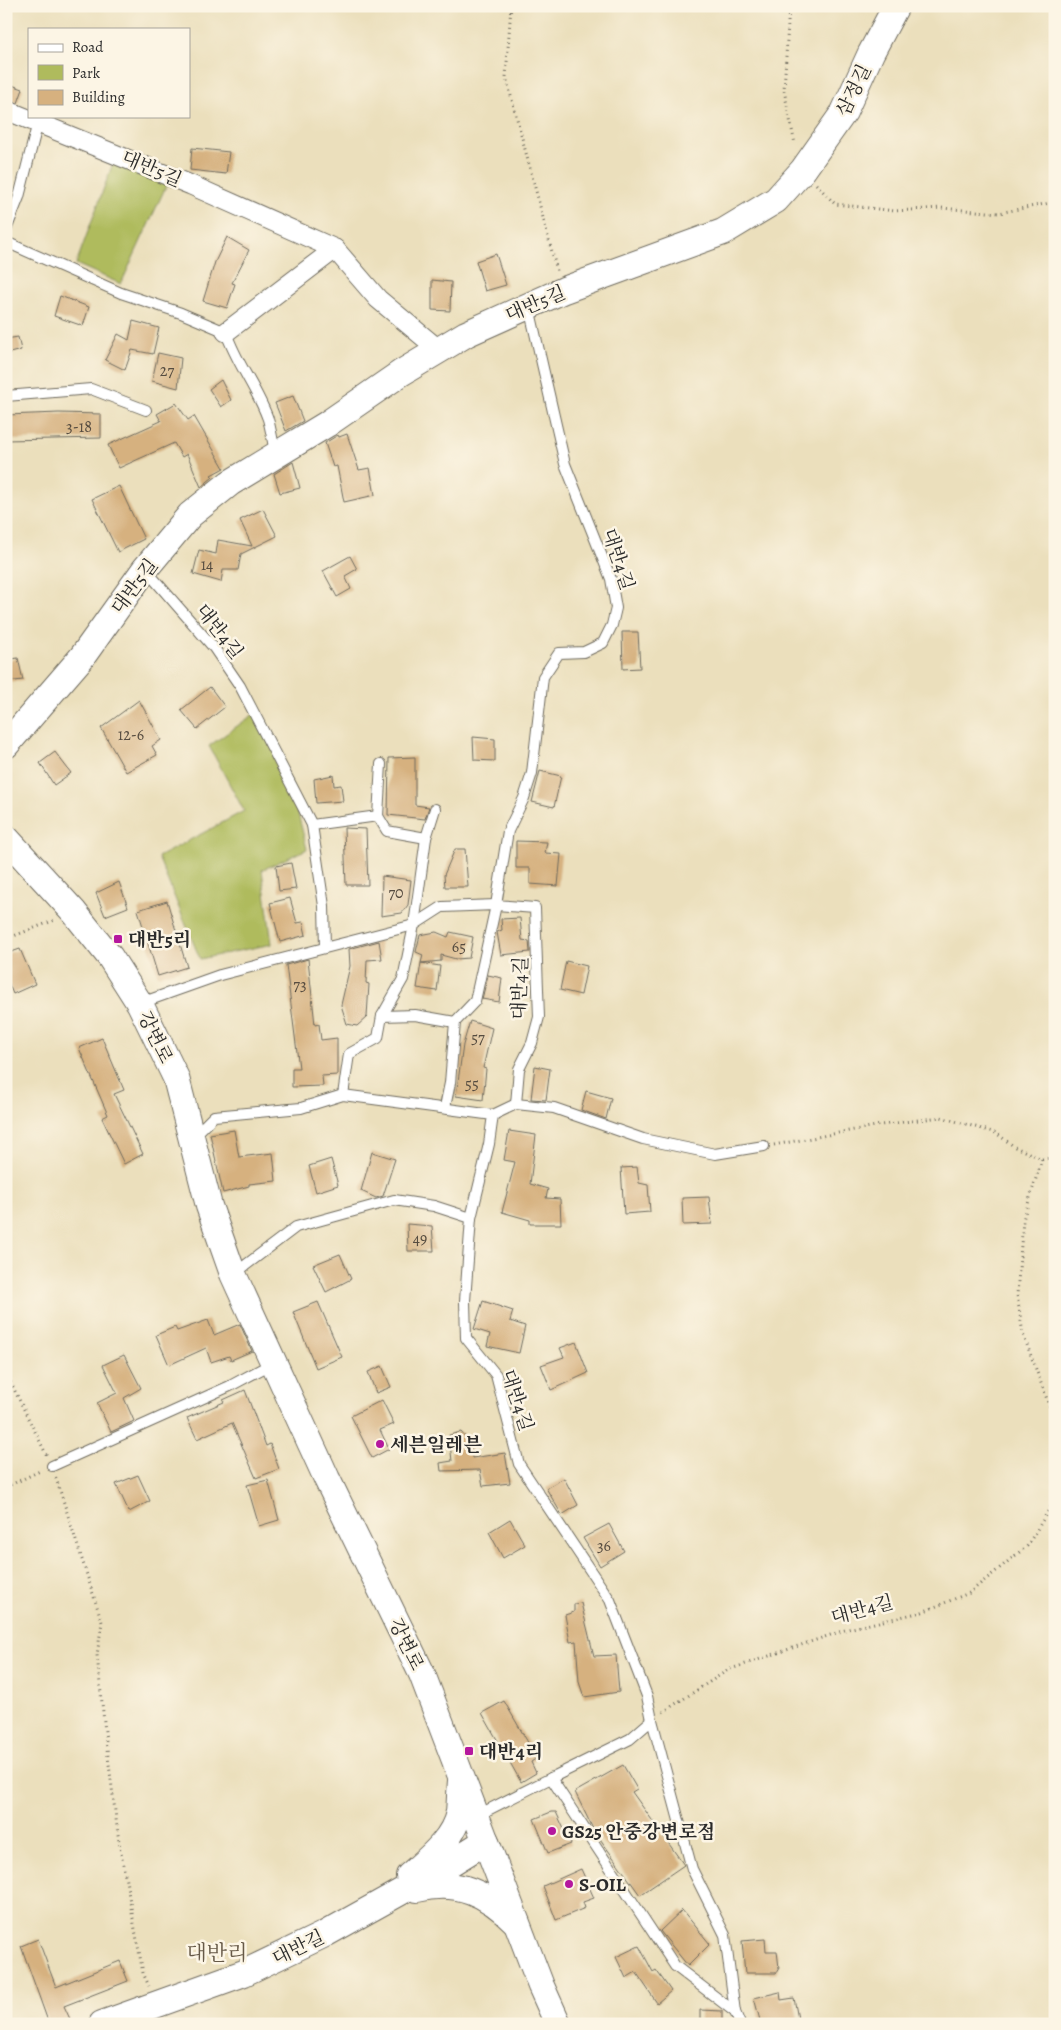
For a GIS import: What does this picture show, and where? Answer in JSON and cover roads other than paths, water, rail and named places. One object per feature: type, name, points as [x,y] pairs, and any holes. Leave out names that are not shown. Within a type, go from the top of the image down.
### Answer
[{"type":"street","name":"삼정길","points":[[803,170],[844,112],[896,6]]},
{"type":"street","name":"대반5길","points":[[6,110],[191,185],[335,249]]},
{"type":"street","name":"대반5길","points":[[9,738],[82,657],[146,569],[190,514],[230,483],[276,457],[438,349],[528,304],[723,232],[776,200],[803,170]]},
{"type":"street","points":[[226,332],[335,249],[378,299],[438,349]]},
{"type":"street","name":"강변로","points":[[6,838],[74,912],[110,957],[140,1004],[176,1078],[190,1140],[209,1206],[233,1274],[327,1479],[422,1674],[558,2024]]},
{"type":"street","points":[[396,1891],[435,1852],[455,1826],[461,1775]]},
{"type":"street","name":"대반길","points":[[102,2024],[244,1973],[352,1920],[482,1831]]},
{"type":"street","points":[[396,1891],[450,1884],[481,1895],[500,1906],[517,1922]]},
{"type":"lane","points":[[6,230],[19,198],[38,122]]},
{"type":"lane","points":[[6,242],[121,293],[226,332],[233,355],[248,379],[268,419],[276,457]]},
{"type":"lane","name":"대반4길","points":[[455,1022],[475,1001],[496,905],[508,831],[524,798],[532,773],[543,677],[559,653],[584,652],[603,643],[612,625],[616,608],[611,579],[565,464],[528,304]]},
{"type":"lane","points":[[6,396],[90,389],[146,410]]},
{"type":"lane","name":"대반4길","points":[[146,569],[214,648],[240,686],[312,825],[324,906],[324,948]]},
{"type":"lane","points":[[381,764],[378,816],[386,831],[426,838]]},
{"type":"lane","points":[[343,1096],[349,1054],[378,1038],[382,1016],[403,979],[414,925],[426,838],[435,809]]},
{"type":"lane","points":[[312,825],[378,816]]},
{"type":"lane","name":"대반4길","points":[[140,1004],[220,974],[414,925],[442,907],[496,905],[535,908],[539,1017],[532,1043],[519,1069],[516,1104]]},
{"type":"lane","points":[[382,1016],[415,1015],[455,1022],[450,1083],[445,1107]]},
{"type":"lane","points":[[190,1140],[214,1116],[301,1108],[343,1096],[493,1114],[516,1104],[554,1108],[643,1139],[715,1154],[764,1146]]},
{"type":"lane","name":"대반4길","points":[[493,1114],[489,1144],[471,1218],[466,1301],[466,1338],[496,1375],[519,1464],[610,1600],[647,1696],[692,1869],[725,1935],[735,2012],[740,2024]]},
{"type":"lane","points":[[233,1274],[296,1227],[394,1200],[434,1206],[471,1218]]},
{"type":"lane","points":[[52,1466],[230,1386],[275,1362]]},
{"type":"lane","points":[[482,1831],[551,1778],[630,1739],[652,1720]]},
{"type":"lane","name":"대반4길","points":[[551,1778],[675,1966],[735,2012]]},
{"type":"place","name":"대반5리","points":[[118,939]]},
{"type":"place","name":"세븐일레븐","points":[[380,1444]]},
{"type":"place","name":"대반4리","points":[[469,1751]]},
{"type":"place","name":"GS25 안중강변로점","points":[[552,1831]]},
{"type":"place","name":"S-OIL","points":[[569,1884]]},
{"type":"district","name":"대반리","points":[[217,1953]]}]
